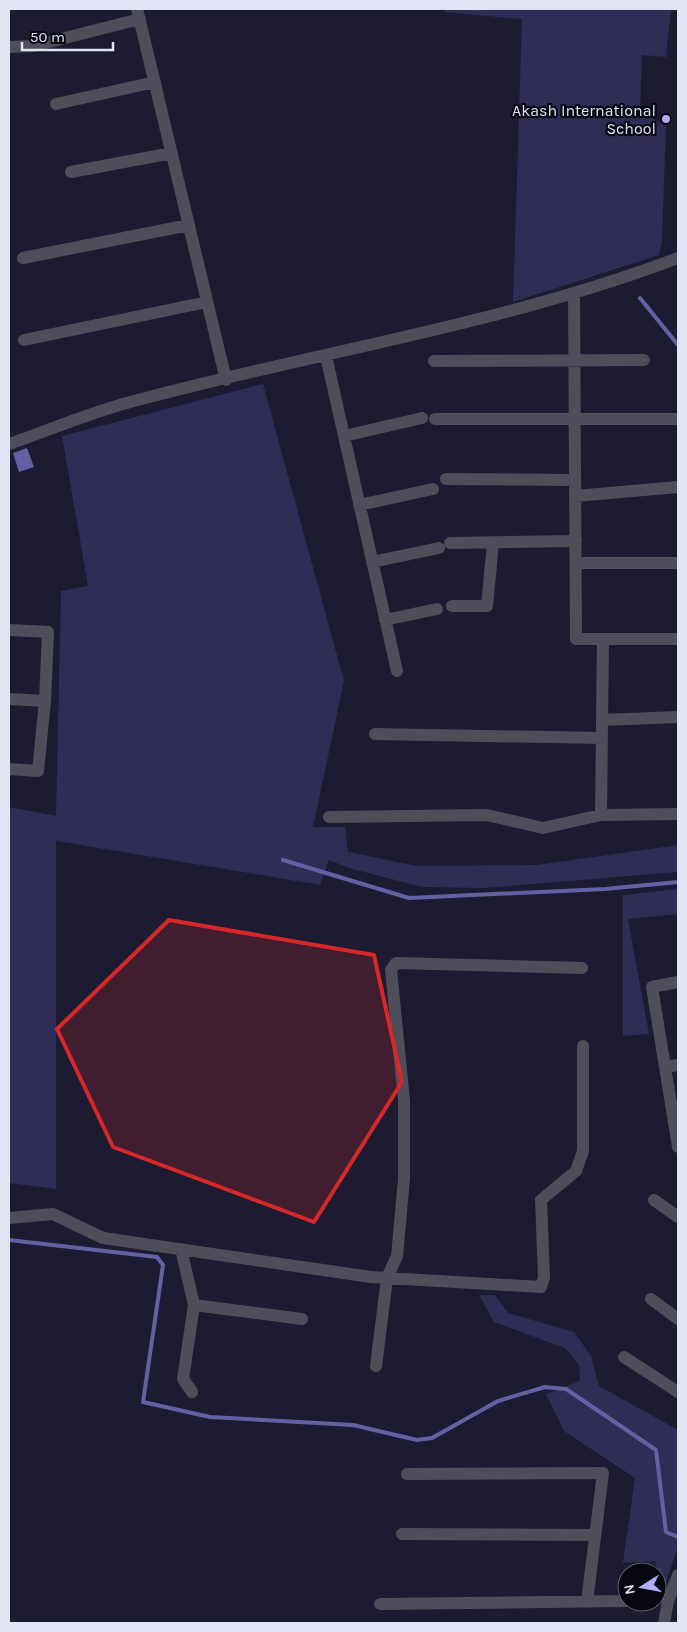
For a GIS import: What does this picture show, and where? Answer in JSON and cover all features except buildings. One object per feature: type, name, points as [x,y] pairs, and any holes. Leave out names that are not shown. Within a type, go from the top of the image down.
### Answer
[{"type":"street","points":[[9,47],[32,46],[139,14],[226,380]]},
{"type":"street","points":[[56,104],[155,82]]},
{"type":"street","points":[[71,172],[172,153]]},
{"type":"street","points":[[22,258],[189,225]]},
{"type":"street","points":[[9,444],[122,404],[512,312],[635,275],[678,258]]},
{"type":"street","points":[[574,293],[576,640],[678,639]]},
{"type":"street","points":[[24,340],[208,302]]},
{"type":"street","points":[[326,356],[397,672]]},
{"type":"street","points":[[434,361],[644,360]]},
{"type":"street","points":[[344,436],[422,418]]},
{"type":"street","points":[[435,420],[678,419]]},
{"type":"street","points":[[446,479],[575,480]]},
{"type":"street","points":[[575,496],[678,487]]},
{"type":"street","points":[[359,505],[433,489]]},
{"type":"street","points":[[372,562],[444,546],[576,541]]},
{"type":"street","points":[[452,606],[487,606],[493,543]]},
{"type":"street","points":[[576,564],[678,563]]},
{"type":"street","points":[[385,620],[437,609]]},
{"type":"street","points":[[9,630],[48,632],[38,771],[9,769]]},
{"type":"street","points":[[601,815],[603,639]]},
{"type":"street","points":[[9,699],[44,701]]},
{"type":"street","points":[[602,720],[678,717]]},
{"type":"street","points":[[375,734],[602,738]]},
{"type":"street","points":[[328,816],[487,815],[543,828],[601,815],[678,814]]},
{"type":"street","points":[[376,1366],[387,1278],[397,1256],[404,1179],[404,1100],[391,970],[396,963],[582,968]]},
{"type":"street","points":[[678,982],[652,987],[676,1125],[678,1148]]},
{"type":"street","points":[[9,1218],[53,1214],[102,1238],[371,1277],[541,1287],[544,1277],[541,1200],[576,1171],[583,1151],[583,1046]]},
{"type":"street","points":[[665,1067],[678,1064]]},
{"type":"street","points":[[654,1200],[678,1217]]},
{"type":"street","points":[[181,1248],[194,1304],[183,1379],[192,1392]]},
{"type":"street","points":[[651,1299],[678,1319]]},
{"type":"street","points":[[194,1304],[302,1319]]},
{"type":"street","points":[[624,1357],[678,1392]]},
{"type":"street","points":[[407,1474],[603,1473],[587,1602]]},
{"type":"street","points":[[402,1534],[595,1535]]},
{"type":"street","points":[[667,1594],[678,1575]]},
{"type":"street","points":[[380,1604],[617,1601]]},
{"type":"highlighted area","points":[[169,920],[374,955],[402,1082],[314,1222],[113,1147],[57,1029]]},
{"type":"shaded area","points":[[444,9],[671,9],[666,57],[642,55],[640,112],[666,126],[662,240],[659,255],[513,302],[522,19],[445,12]]},
{"type":"shaded area","points":[[263,384],[344,681],[313,827],[345,827],[348,852],[417,866],[537,865],[678,845],[678,872],[484,888],[422,887],[349,868],[329,860],[320,885],[56,841],[56,1189],[9,1183],[9,807],[56,816],[61,591],[88,586],[62,436]]},
{"type":"shaded area","points":[[27,448],[34,467],[19,472],[13,453]]},
{"type":"shaded area","points":[[678,889],[678,914],[628,919],[649,1034],[623,1036],[623,895]]},
{"type":"shaded area","points":[[479,1295],[495,1295],[508,1313],[574,1332],[591,1356],[599,1386],[678,1430],[678,1546],[667,1579],[667,1562],[623,1562],[635,1478],[564,1431],[546,1394],[580,1381],[579,1365],[565,1348],[494,1322]]},
{"type":"waterway","points":[[640,298],[678,345]]},
{"type":"waterway","points":[[283,860],[409,898],[605,889],[678,882]]},
{"type":"waterway","points":[[9,1240],[157,1257],[163,1265],[143,1402],[210,1417],[353,1425],[417,1440],[432,1438],[498,1401],[545,1387],[566,1389],[656,1450],[666,1532],[678,1537]]},
{"type":"place","name":"Akash International School","points":[[666,119]]}]
